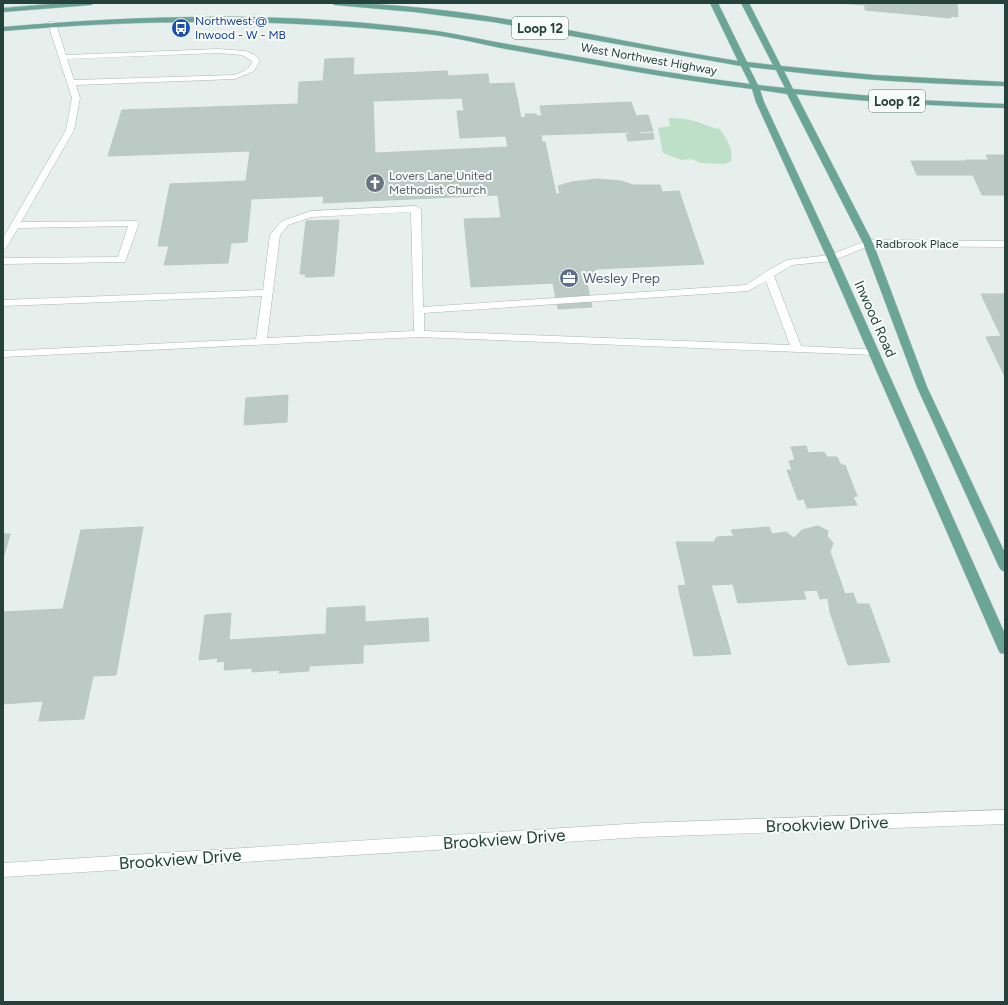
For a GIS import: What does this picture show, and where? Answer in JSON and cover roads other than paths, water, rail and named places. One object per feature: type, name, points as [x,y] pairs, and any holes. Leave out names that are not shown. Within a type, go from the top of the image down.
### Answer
[{"type":"main road","name":"West Northwest Highway","points":[[3,29],[55,12],[91,3]]},
{"type":"main road","name":"West Northwest Highway","points":[[335,3],[494,20],[744,64],[870,78],[951,83],[1005,84]]},
{"type":"main road","name":"Inwood Road","points":[[714,3],[755,87],[760,102],[832,258],[1005,649]]},
{"type":"main road","name":"Inwood Road","points":[[745,3],[868,243],[922,386],[1005,567]]},
{"type":"main road","name":"West Northwest Highway","points":[[3,10],[55,12],[126,19],[258,19],[332,23],[431,33],[653,72],[755,87],[888,100],[1005,106]]},
{"type":"street","points":[[3,246],[70,130],[76,98],[63,57],[55,12]]},
{"type":"street","points":[[63,57],[218,51],[250,54],[256,60],[255,67],[248,73],[235,76],[71,83]]},
{"type":"street","points":[[261,342],[275,235],[285,223],[311,214],[416,209],[419,334]]},
{"type":"street","points":[[3,261],[122,260],[134,223],[15,225]]},
{"type":"street","name":"Radbrook Place","points":[[418,310],[748,288],[768,274],[790,262],[832,258],[868,243],[1005,244]]},
{"type":"street","points":[[768,274],[797,349]]},
{"type":"street","points":[[3,303],[267,293]]},
{"type":"street","points":[[3,354],[419,334],[874,352]]},
{"type":"street","name":"Brookview Drive","points":[[3,870],[643,830],[1005,817]]},
{"type":"place","name":"Northwest @ Inwood - W - MB","points":[[181,28]]},
{"type":"place","name":"Lovers Lane United Methodist Church","points":[[375,183]]},
{"type":"place","name":"Wesley Prep","points":[[569,278]]}]
